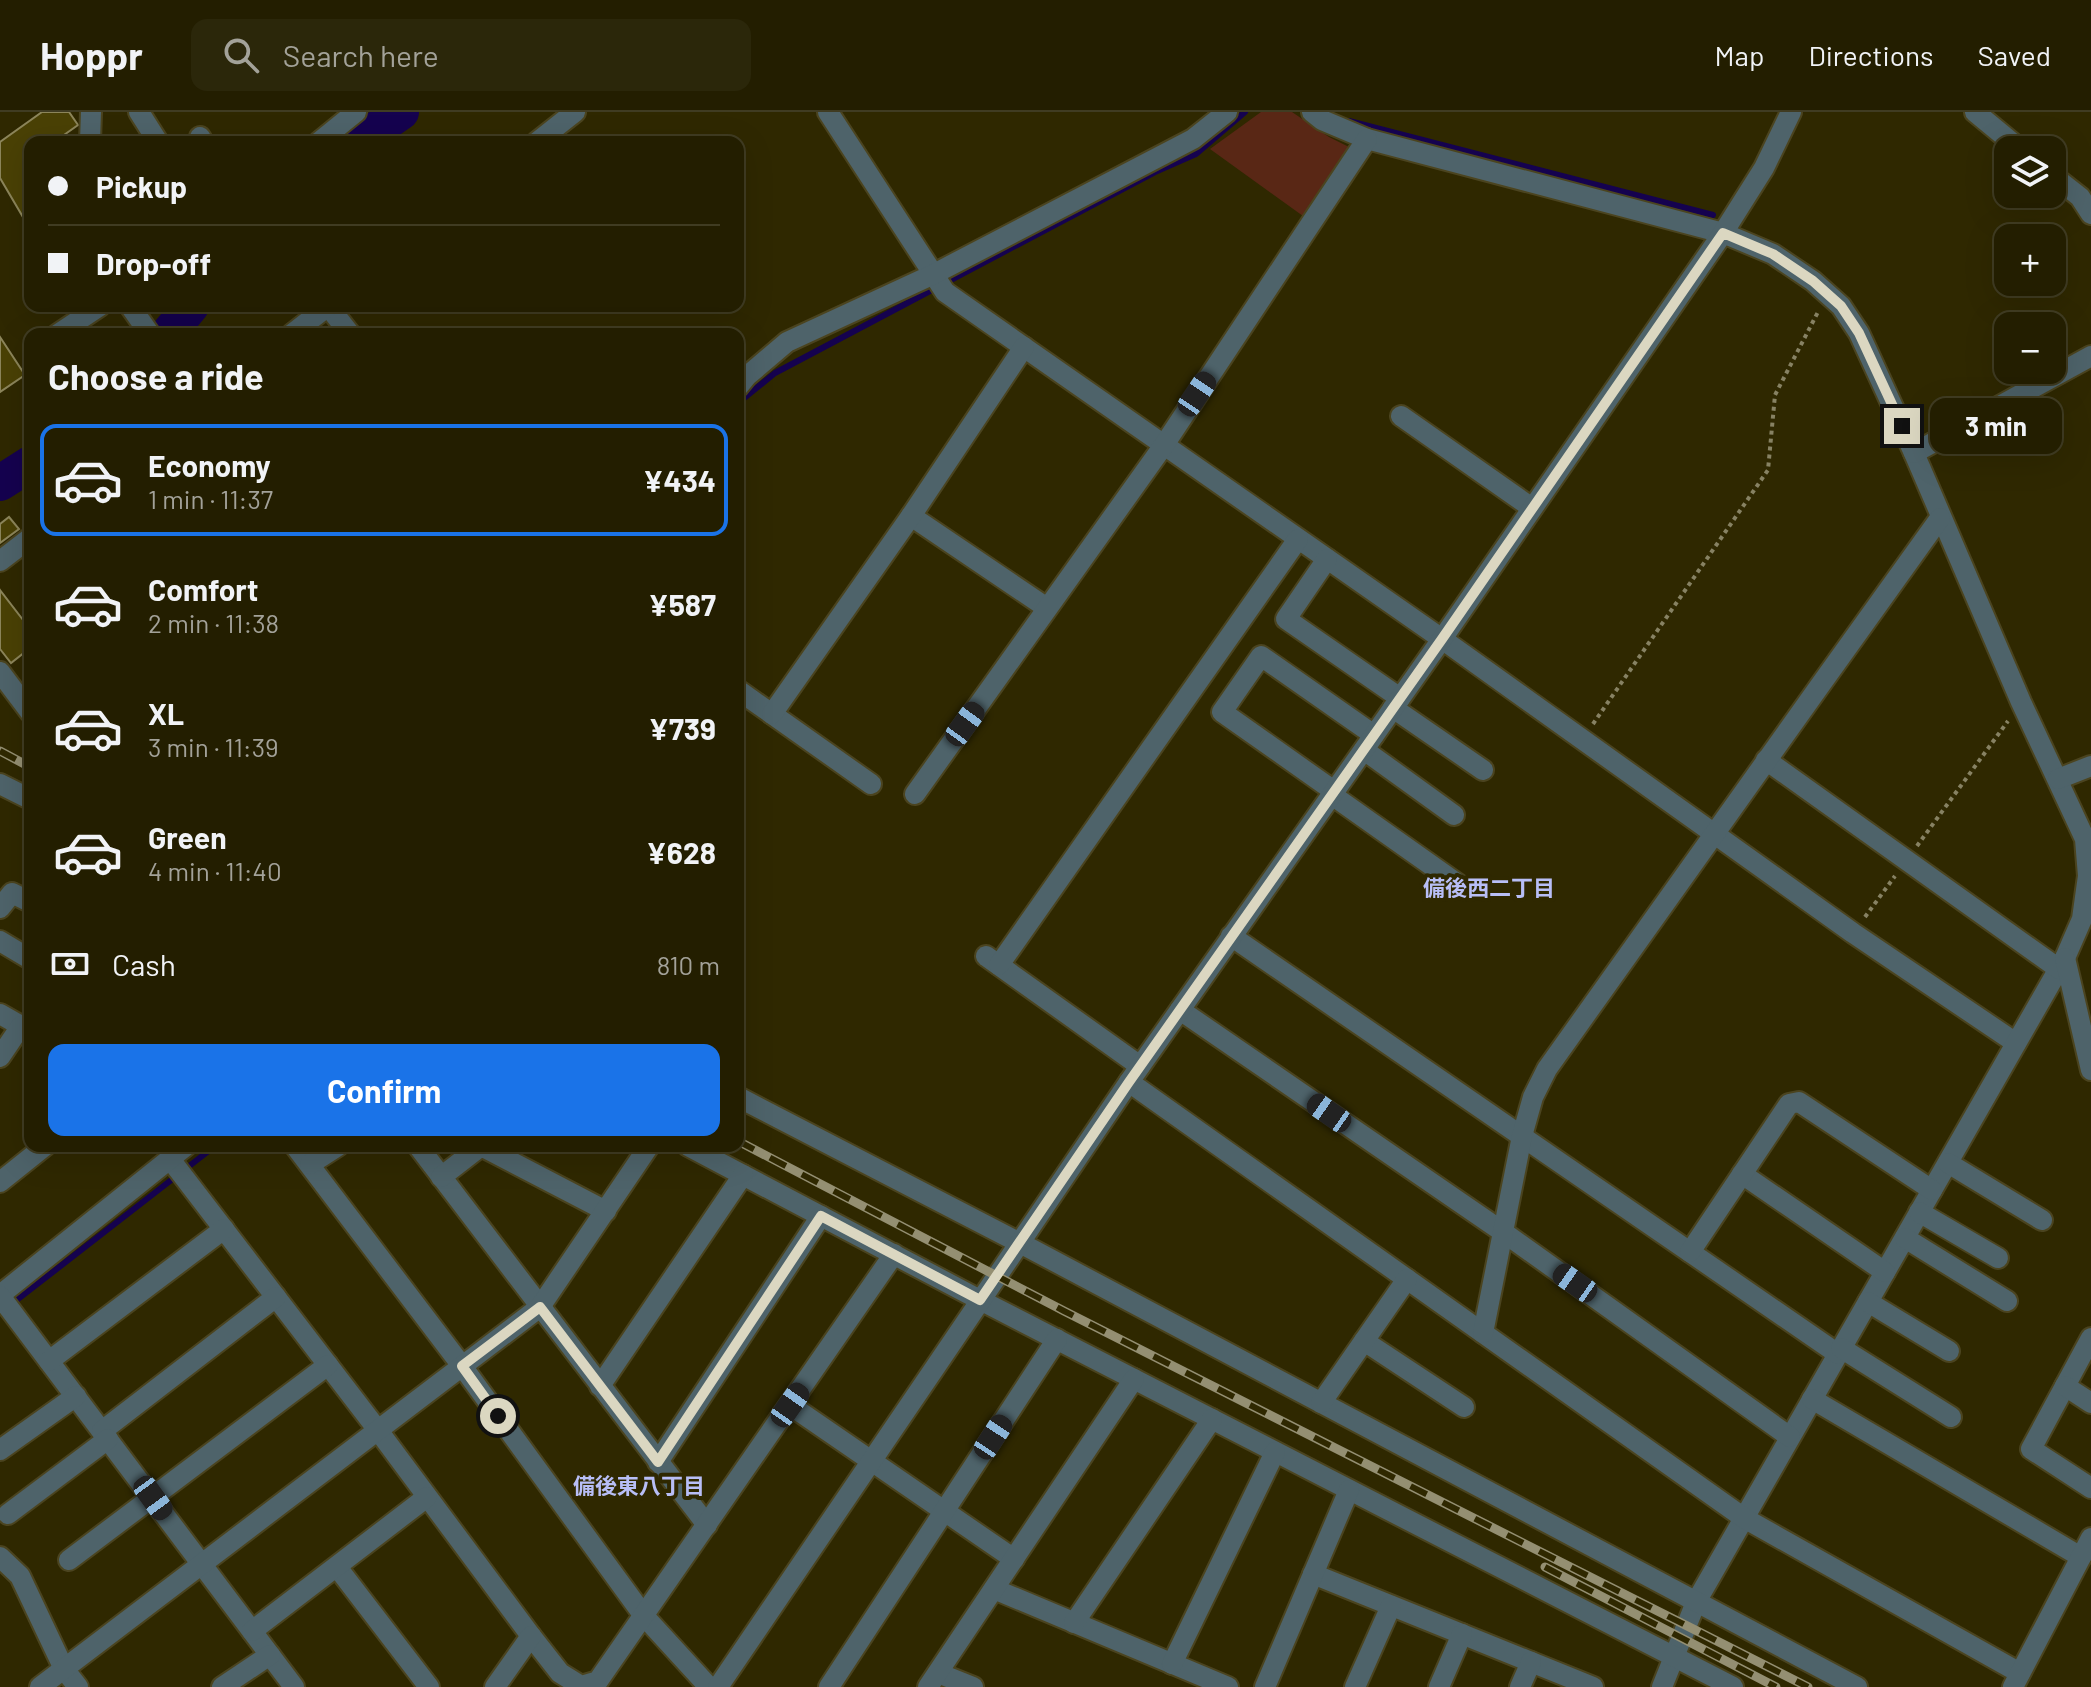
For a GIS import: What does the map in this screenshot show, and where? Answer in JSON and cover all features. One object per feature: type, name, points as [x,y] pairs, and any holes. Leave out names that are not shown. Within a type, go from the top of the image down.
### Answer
[{"type":"street","points":[[90,136],[91,112]]},
{"type":"street","points":[[139,112],[154,136]]},
{"type":"street","points":[[326,136],[356,112]]},
{"type":"street","points":[[545,136],[575,112]]},
{"type":"street","points":[[828,112],[945,292],[1442,639],[1853,933],[2016,1043]]},
{"type":"street","points":[[744,380],[787,342],[934,274],[1193,139],[1227,112]]},
{"type":"street","points":[[1312,112],[1322,120],[1367,139],[1723,233],[1773,254],[1813,281],[1841,306],[1859,333],[1914,453],[2021,702],[2085,839],[2088,876],[2082,919],[2062,964],[1696,1602],[1662,1687]]},
{"type":"street","points":[[718,1687],[1135,1074],[1723,233],[1764,168],[1791,112]]},
{"type":"street","points":[[1975,112],[2004,136]]},
{"type":"street","points":[[915,794],[1164,445],[1367,139]]},
{"type":"street","points":[[2066,185],[2087,201]]},
{"type":"street","points":[[67,328],[91,312]]},
{"type":"street","points":[[300,328],[320,312]]},
{"type":"street","points":[[333,312],[345,328]]},
{"type":"street","points":[[772,714],[911,516],[1024,347]]},
{"type":"street","points":[[1914,453],[2091,356]]},
{"type":"street","points":[[1401,416],[1532,508]]},
{"type":"street","points":[[911,516],[1047,608]]},
{"type":"street","points":[[1483,1333],[1522,1136],[1533,1097],[1547,1069],[1940,518]]},
{"type":"street","points":[[1298,539],[992,960],[1135,1074],[1407,1279],[1744,1518],[2016,1680],[2086,1547],[1812,1399]]},
{"type":"street","points":[[0,561],[24,543]]},
{"type":"street","points":[[1327,559],[1286,619],[1483,770]]},
{"type":"street","points":[[1454,815],[1261,656],[1222,712],[1462,887]]},
{"type":"street","points":[[0,672],[24,704]]},
{"type":"street","points":[[744,694],[871,784]]},
{"type":"street","points":[[1766,760],[1906,860],[2062,964],[2084,1012],[2091,1070]]},
{"type":"street","points":[[2058,779],[2091,766]]},
{"type":"street","points":[[0,784],[24,796]]},
{"type":"street","points":[[0,908],[12,893],[24,899]]},
{"type":"street","points":[[1231,936],[1690,1252],[1840,1351],[1951,1417]]},
{"type":"street","points":[[0,941],[24,955]]},
{"type":"street","points":[[1180,1010],[1503,1232],[1790,1437]]},
{"type":"street","points":[[0,1014],[24,1027]]},
{"type":"street","points":[[0,1057],[24,1029]]},
{"type":"street","points":[[744,1100],[1857,1687]]},
{"type":"street","points":[[1690,1252],[1789,1104],[1799,1102],[1932,1190]]},
{"type":"street","points":[[0,1182],[38,1152]]},
{"type":"street","points":[[294,1687],[0,1295],[178,1152],[224,1229],[531,1636],[560,1673],[581,1686],[598,1681],[894,1254]]},
{"type":"street","points":[[300,1152],[462,1366],[644,1616],[709,1687]]},
{"type":"street","points":[[310,1164],[329,1152]]},
{"type":"street","points":[[422,1152],[707,1525]]},
{"type":"street","points":[[441,1177],[473,1152]]},
{"type":"street","points":[[493,1152],[606,1211]]},
{"type":"street","points":[[40,1687],[540,1307],[645,1152]]},
{"type":"street","points":[[699,1152],[980,1300],[1733,1687]]},
{"type":"street","points":[[1948,1163],[2042,1220]]},
{"type":"street","points":[[1742,1174],[1885,1272]]},
{"type":"street","points":[[600,1386],[743,1175]]},
{"type":"street","points":[[1919,1212],[1998,1258]]},
{"type":"street","points":[[658,1462],[821,1216]]},
{"type":"street","points":[[49,1361],[224,1229]]},
{"type":"street","points":[[1905,1238],[2007,1301]]},
{"type":"street","points":[[1321,1403],[1407,1279]]},
{"type":"street","points":[[8,1514],[276,1297]]},
{"type":"street","points":[[1868,1302],[1949,1351]]},
{"type":"street","points":[[2091,1338],[2031,1449],[2091,1488]]},
{"type":"street","points":[[829,1687],[1057,1339]]},
{"type":"street","points":[[1364,1341],[1464,1407]]},
{"type":"street","points":[[69,1560],[328,1365]]},
{"type":"street","points":[[973,1687],[933,1680],[1134,1379]]},
{"type":"street","points":[[2065,1386],[2091,1403]]},
{"type":"street","points":[[0,1450],[76,1396]]},
{"type":"street","points":[[790,1405],[1014,1559]]},
{"type":"street","points":[[1074,1623],[1212,1419]]},
{"type":"street","points":[[1172,1664],[1275,1452]]},
{"type":"street","points":[[1265,1687],[1349,1490]]},
{"type":"street","points":[[252,1631],[427,1497]]},
{"type":"street","points":[[0,1557],[20,1576],[64,1669],[78,1687]]},
{"type":"street","points":[[337,1567],[429,1687]]},
{"type":"street","points":[[1313,1574],[1593,1687]]},
{"type":"street","points":[[994,1589],[1228,1687]]},
{"type":"street","points":[[1355,1687],[1391,1606]]},
{"type":"street","points":[[1439,1687],[1462,1634]]},
{"type":"street","points":[[495,1687],[531,1636]]},
{"type":"street","points":[[222,1687],[270,1655]]},
{"type":"street","points":[[1520,1687],[1531,1662]]},
{"type":"path","points":[[1582,739],[1768,470],[1775,395],[1828,294]]},
{"type":"path","points":[[1853,933],[2021,702]]},
{"type":"shaded area","points":[[1261,112],[1292,112],[1349,147],[1303,216],[1210,149]]},
{"type":"building","points":[[42,112],[69,112],[78,125],[62,136],[24,136],[24,219],[0,178],[0,142]]},
{"type":"building","points":[[0,337],[24,376],[0,392]]},
{"type":"building","points":[[9,517],[19,529],[0,543],[0,524]]},
{"type":"building","points":[[0,590],[24,621],[24,653],[11,663],[0,649]]},
{"type":"waterway","points":[[367,136],[401,112]]},
{"type":"waterway","points":[[744,398],[775,373],[1155,172],[1196,154],[1245,112]]},
{"type":"waterway","points":[[1349,121],[1713,215]]},
{"type":"waterway","points":[[173,328],[186,312]]},
{"type":"waterway","points":[[0,483],[24,468]]},
{"type":"waterway","points":[[0,1313],[207,1152]]},
{"type":"railway","points":[[0,751],[24,764]]},
{"type":"railway","points":[[744,1144],[1064,1311],[1808,1687]]},
{"type":"railway","points":[[1545,1567],[1776,1687]]},
{"type":"district","name":"備後西二丁目","points":[[1489,888]]},
{"type":"district","name":"備後東八丁目","points":[[639,1486]]},
{"type":"route","points":[[498,1416],[462,1366],[540,1307],[658,1462],[821,1216],[980,1300],[1723,233],[1773,254],[1813,281],[1841,306],[1859,333],[1902,426]]}]
